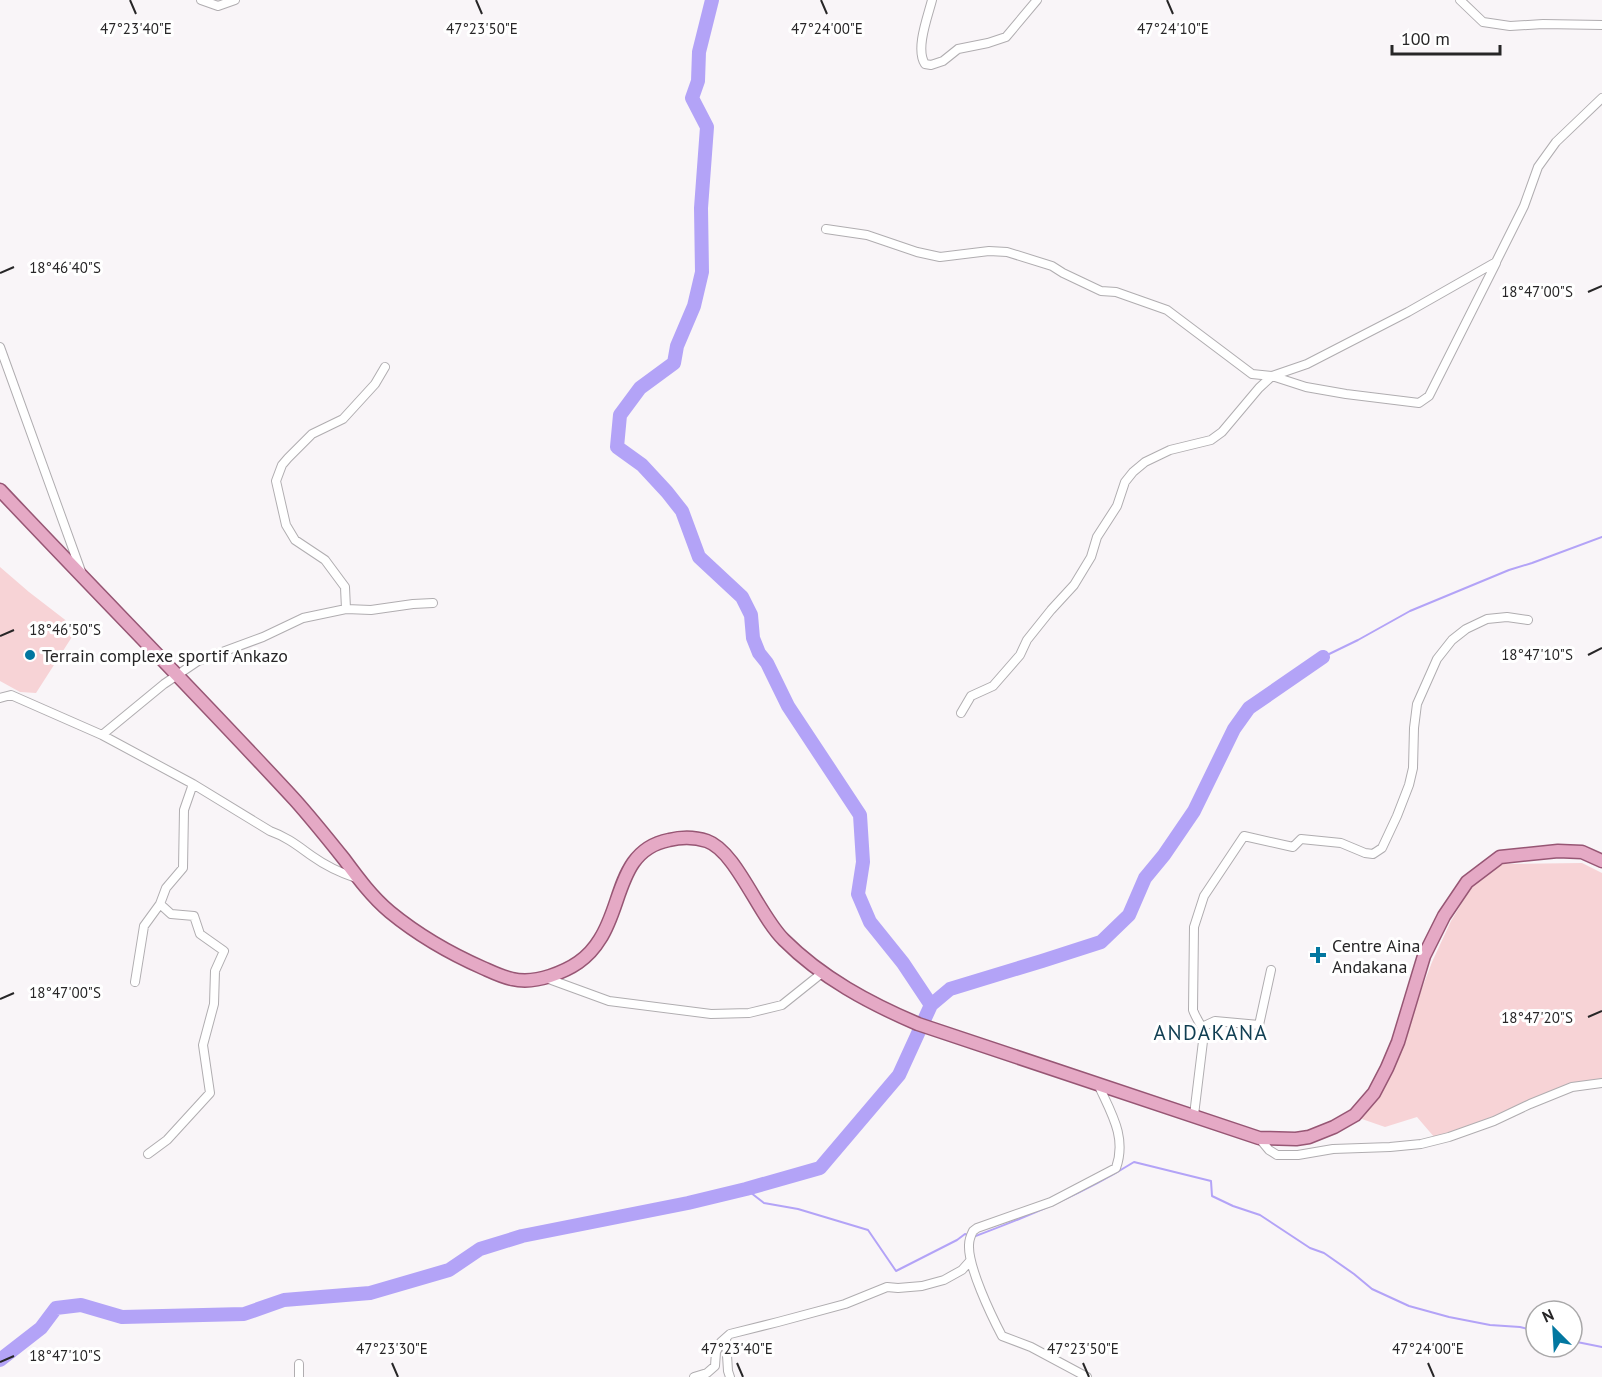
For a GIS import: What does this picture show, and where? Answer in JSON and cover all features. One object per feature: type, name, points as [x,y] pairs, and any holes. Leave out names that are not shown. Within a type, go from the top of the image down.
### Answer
[{"type":"main road","points":[[0,490],[296,802],[359,879],[389,911],[443,949],[485,969],[513,979],[545,978],[572,968],[583,960],[598,942],[609,922],[624,878],[635,860],[644,851],[655,844],[679,838],[704,840],[725,852],[731,859],[777,933],[803,959],[867,1000],[918,1024],[1259,1137],[1296,1139],[1309,1137],[1334,1127],[1355,1115],[1374,1093],[1388,1068],[1398,1042],[1424,956],[1444,916],[1467,882],[1500,857],[1558,851],[1582,852],[1602,861]]},
{"type":"street","points":[[201,0],[218,6],[235,0]]},
{"type":"street","points":[[932,0],[923,28],[921,57],[925,64],[931,65],[943,61],[958,49],[1006,37],[1037,0]]},
{"type":"street","points":[[1460,0],[1469,4],[1483,22],[1492,24],[1510,26],[1602,25]]},
{"type":"street","points":[[826,229],[867,235],[917,252],[940,257],[989,251],[1008,252],[1052,266],[1101,291],[1116,292],[1167,310],[1252,374],[1272,376],[1306,387],[1346,394],[1419,403],[1429,396],[1524,206],[1538,167],[1556,142],[1602,99]]},
{"type":"street","points":[[961,713],[971,696],[993,686],[1020,655],[1027,640],[1074,585],[1091,557],[1097,537],[1117,506],[1125,482],[1133,472],[1145,462],[1170,450],[1211,440],[1272,376],[1307,364],[1408,312],[1496,262]]},
{"type":"street","points":[[0,346],[84,580]]},
{"type":"street","points":[[346,609],[345,587],[325,560],[295,540],[286,525],[276,481],[282,465],[288,458],[312,434],[343,419],[375,384],[385,367]]},
{"type":"street","points":[[102,735],[164,684],[198,661],[263,637],[303,618],[346,609],[433,603]]},
{"type":"street","points":[[1194,1115],[1204,1034],[1193,1010],[1194,927],[1204,896],[1244,836],[1293,847],[1301,839],[1341,843],[1373,854],[1382,848],[1410,785],[1417,704],[1437,658],[1452,640],[1466,629],[1487,619],[1507,617],[1528,620]]},
{"type":"street","points":[[0,688],[102,735],[193,784],[270,831],[296,843],[339,872],[359,879]]},
{"type":"street","points":[[0,698],[11,695]]},
{"type":"street","points":[[135,982],[144,926],[160,904],[166,888],[183,868],[184,810],[193,784]]},
{"type":"street","points":[[148,1155],[167,1140],[210,1093],[203,1045],[214,1004],[214,971],[224,951],[200,934],[194,916],[171,914],[160,904]]},
{"type":"street","points":[[1202,1027],[1215,1021],[1259,1025],[1271,970]]},
{"type":"street","points":[[545,978],[609,1001],[711,1014],[749,1013],[782,1005],[822,973]]},
{"type":"street","points":[[1259,1137],[1269,1150],[1277,1155],[1420,1144],[1449,1137],[1572,1087],[1602,1083]]},
{"type":"street","points":[[1087,1377],[1031,1347],[1002,1336],[970,1262],[969,1243],[973,1231],[1051,1202],[1099,1179],[1116,1168],[1121,1144],[1116,1124],[1098,1084]]},
{"type":"street","points":[[694,1377],[707,1373],[715,1366],[716,1352],[721,1342],[730,1334],[845,1304],[887,1287],[922,1286],[944,1280],[962,1270],[970,1262]]},
{"type":"street","points":[[726,1339],[730,1377]]},
{"type":"street","points":[[299,1364],[299,1377]]},
{"type":"shaded area","name":"Terrain complexe sportif Ankazo","points":[[0,567],[77,629],[36,693],[20,692],[0,681]]},
{"type":"shaded area","points":[[1582,863],[1602,873],[1602,1080],[1546,1093],[1497,1115],[1435,1138],[1417,1117],[1385,1127],[1359,1118],[1401,1044],[1432,962],[1451,921],[1472,886],[1502,864]]},
{"type":"waterway","points":[[712,0],[699,52],[698,81],[692,98],[707,127],[701,208],[702,272],[694,306],[677,346],[674,363],[640,388],[620,415],[617,447],[642,465],[667,492],[682,511],[699,557],[742,597],[751,615],[753,638],[759,653],[767,663],[788,706],[860,815],[863,862],[858,894],[870,922],[903,963],[931,1005]]},
{"type":"waterway","points":[[1323,657],[1410,611],[1509,570],[1602,537]]},
{"type":"waterway","points":[[0,1360],[41,1328],[56,1308],[81,1305],[122,1317],[244,1314],[284,1300],[370,1293],[449,1270],[480,1249],[522,1236],[688,1203],[820,1168],[899,1075],[931,1005],[950,989],[1101,942],[1129,915],[1145,878],[1194,811],[1234,729],[1249,708],[1323,657]]},
{"type":"waterway","points":[[746,1189],[764,1203],[798,1209],[868,1230],[896,1271],[965,1234],[973,1237],[1055,1204],[1134,1162],[1211,1181],[1212,1196],[1260,1215],[1310,1248],[1324,1253],[1372,1289],[1409,1306],[1490,1325],[1524,1328]]},
{"type":"waterway","points":[[1584,1343],[1602,1347]]},
{"type":"place","name":"Terrain complexe sportif Ankazo","points":[[30,655]]},
{"type":"place","name":"Centre Aina Andakana","points":[[1318,955]]},
{"type":"district","name":"ANDAKANA","points":[[1211,1032]]}]
